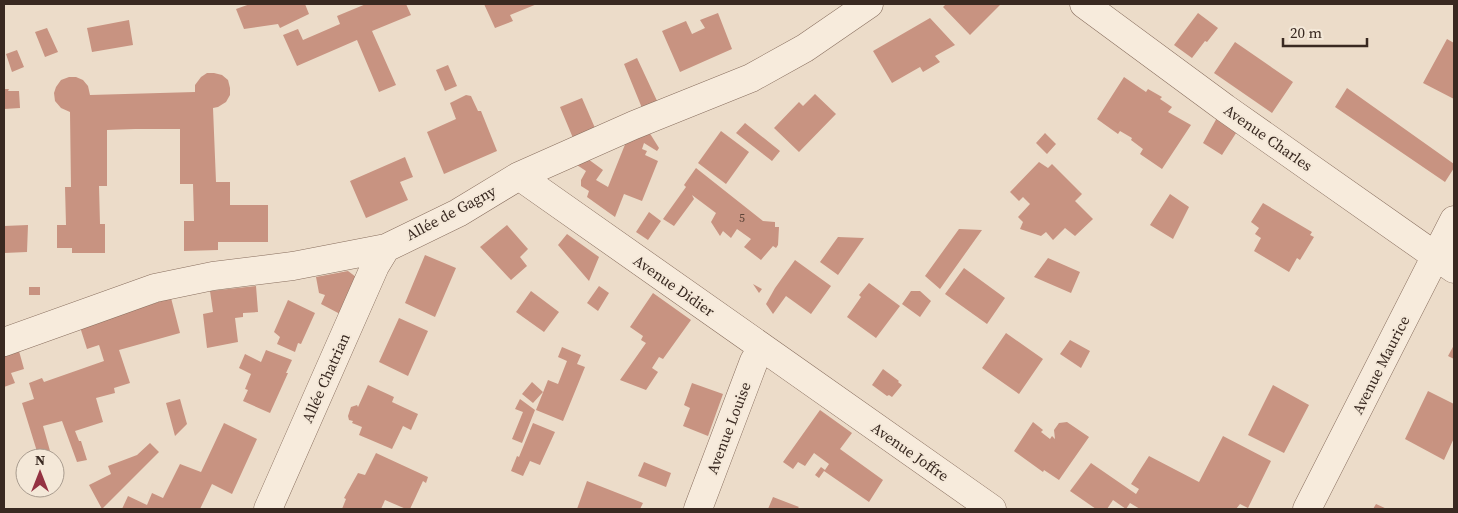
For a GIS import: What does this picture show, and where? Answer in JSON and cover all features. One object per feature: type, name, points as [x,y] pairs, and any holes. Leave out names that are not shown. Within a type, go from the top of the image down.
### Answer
[{"type":"street","name":"Allée de Gagny","points":[[4,342],[154,288],[213,276],[293,266],[386,248],[458,212],[520,176],[634,125],[751,78],[805,48],[869,4]]},
{"type":"street","name":"Avenue Charles","points":[[1084,4],[1225,108],[1445,263]]},
{"type":"street","name":"Avenue Didier","points":[[520,176],[829,395]]},
{"type":"street","name":"Avenue Maurice","points":[[1307,509],[1445,263],[1454,220]]},
{"type":"street","name":"Allée Chatrian","points":[[268,509],[375,266],[386,248]]},
{"type":"street","name":"Avenue Louise","points":[[698,509],[754,361],[762,348]]},
{"type":"street","name":"Avenue Joffre","points":[[829,395],[992,509]]},
{"type":"building","points":[[250,4],[305,4],[309,14],[280,28],[278,24],[244,29],[236,9]]},
{"type":"building","points":[[366,4],[406,4],[411,15],[372,31],[396,85],[379,92],[357,40],[297,66],[283,35],[298,29],[303,40],[340,24],[337,16]]},
{"type":"building","points":[[484,4],[537,4],[510,15],[513,21],[495,28]]},
{"type":"building","points":[[946,4],[1001,4],[970,35],[943,7]]},
{"type":"building","points":[[718,13],[732,49],[680,72],[662,31],[686,21],[692,34],[705,28],[700,20]]},
{"type":"building","points":[[1198,13],[1218,28],[1192,58],[1174,45]]},
{"type":"building","points":[[930,18],[955,45],[935,56],[940,62],[923,72],[920,67],[892,83],[873,51]]},
{"type":"building","points":[[129,20],[133,45],[92,52],[87,28]]},
{"type":"building","points":[[47,28],[58,52],[45,57],[35,32]]},
{"type":"building","points":[[1447,39],[1454,43],[1454,99],[1423,83]]},
{"type":"building","points":[[1235,42],[1293,82],[1272,113],[1214,73]]},
{"type":"building","points":[[17,50],[24,67],[12,72],[6,54]]},
{"type":"building","points":[[637,58],[658,103],[642,108],[624,64]]},
{"type":"building","points":[[448,65],[457,86],[445,91],[436,70]]},
{"type":"building","points":[[207,73],[222,75],[228,80],[230,88],[230,95],[226,102],[213,108],[216,182],[230,182],[230,205],[268,205],[268,242],[218,242],[218,250],[184,251],[184,221],[194,221],[193,184],[180,184],[180,129],[135,129],[107,130],[107,186],[99,186],[100,224],[105,224],[105,253],[72,253],[72,248],[57,248],[57,225],[66,225],[65,187],[71,187],[70,112],[61,108],[55,101],[54,93],[61,80],[76,77],[83,80],[88,86],[90,95],[195,92],[195,85]]},
{"type":"building","points":[[1124,77],[1146,92],[1148,89],[1162,97],[1160,99],[1172,107],[1168,112],[1191,125],[1162,169],[1140,154],[1143,149],[1131,140],[1132,138],[1120,131],[1118,134],[1097,119]]},
{"type":"building","points":[[1347,88],[1454,164],[1454,168],[1445,182],[1335,107]]},
{"type":"building","points":[[4,89],[19,91],[20,108],[4,109]]},
{"type":"building","points":[[815,94],[836,114],[799,152],[774,128],[799,102],[803,106]]},
{"type":"building","points":[[466,95],[471,96],[478,111],[481,111],[497,151],[444,174],[427,132],[456,119],[450,103]]},
{"type":"building","points":[[582,98],[595,128],[573,138],[560,107]]},
{"type":"building","points":[[1218,116],[1238,130],[1222,155],[1203,143]]},
{"type":"building","points":[[745,123],[780,151],[772,161],[736,133]]},
{"type":"building","points":[[721,131],[749,152],[726,184],[698,163]]},
{"type":"building","points":[[649,132],[659,148],[657,151],[644,143],[642,149],[647,151],[645,155],[658,161],[642,201],[624,194],[615,217],[587,197],[589,191],[581,186],[581,180],[586,171],[577,165],[588,159],[603,170],[596,180],[608,187],[626,142]]},
{"type":"building","points":[[1045,133],[1056,144],[1047,154],[1036,143]]},
{"type":"building","points":[[405,157],[413,177],[400,182],[408,200],[366,218],[350,181]]},
{"type":"building","points":[[1039,162],[1048,168],[1052,164],[1082,194],[1075,201],[1093,219],[1075,236],[1065,228],[1053,240],[1046,232],[1041,236],[1020,229],[1023,222],[1018,217],[1030,204],[1023,197],[1019,201],[1010,192]]},
{"type":"building","points":[[696,168],[763,221],[775,222],[775,227],[779,227],[778,245],[776,248],[773,246],[761,260],[744,247],[751,239],[737,229],[731,238],[723,231],[720,236],[711,222],[716,213],[692,195],[694,199],[674,226],[663,219],[686,187],[684,185]]},
{"type":"building","points":[[1170,194],[1189,207],[1173,239],[1150,225]]},
{"type":"building","points":[[1263,203],[1312,232],[1310,235],[1314,237],[1300,260],[1297,258],[1289,272],[1254,251],[1261,238],[1255,234],[1259,228],[1251,222]]},
{"type":"building","points":[[649,212],[661,221],[648,240],[636,232]]},
{"type":"building","points":[[28,225],[27,252],[4,253],[4,226]]},
{"type":"building","points":[[507,225],[528,249],[520,257],[527,266],[511,280],[480,247]]},
{"type":"building","points":[[959,229],[982,230],[940,289],[925,276]]},
{"type":"building","points":[[567,234],[599,257],[589,281],[558,245]]},
{"type":"building","points":[[838,237],[864,238],[838,275],[820,262]]},
{"type":"building","points":[[425,255],[456,268],[435,317],[405,303]]},
{"type":"building","points":[[1048,258],[1080,272],[1071,293],[1034,277]]},
{"type":"building","points":[[795,260],[831,286],[811,314],[786,296],[773,314],[766,304]]},
{"type":"building","points":[[964,268],[1005,298],[987,324],[945,294]]},
{"type":"building","points":[[348,271],[356,277],[340,314],[321,304],[325,295],[319,293],[316,277]]},
{"type":"building","points":[[869,283],[900,306],[876,338],[847,317],[861,297],[859,295]]},
{"type":"building","points":[[753,284],[762,289],[759,293]]},
{"type":"building","points":[[256,286],[258,312],[243,313],[243,317],[235,318],[238,342],[207,348],[203,314],[213,312],[210,291]]},
{"type":"building","points":[[599,286],[609,293],[598,311],[587,303]]},
{"type":"building","points":[[29,287],[40,287],[40,295],[29,295]]},
{"type":"building","points":[[531,291],[559,312],[544,332],[516,312]]},
{"type":"building","points":[[911,291],[920,291],[931,301],[920,317],[902,304]]},
{"type":"building","points":[[653,293],[691,320],[663,359],[659,357],[652,368],[658,372],[646,390],[620,380],[646,343],[641,340],[643,336],[630,327]]},
{"type":"building","points":[[171,298],[180,333],[119,350],[130,383],[114,388],[115,393],[96,398],[103,422],[75,431],[79,441],[81,441],[87,460],[77,462],[62,421],[43,426],[49,448],[36,448],[22,403],[34,399],[29,383],[42,378],[44,382],[104,361],[99,345],[87,349],[80,327]]},
{"type":"building","points":[[288,300],[315,313],[301,344],[298,343],[295,352],[277,344],[280,337],[274,332]]},
{"type":"building","points":[[399,318],[428,331],[408,376],[379,362]]},
{"type":"building","points":[[1006,333],[1043,359],[1019,394],[982,368]]},
{"type":"building","points":[[1070,340],[1090,351],[1081,368],[1060,354]]},
{"type":"building","points":[[1454,345],[1454,359],[1448,356]]},
{"type":"building","points":[[562,347],[581,355],[577,364],[585,367],[563,421],[536,410],[548,380],[558,384],[567,361],[558,357]]},
{"type":"building","points":[[266,350],[292,360],[270,413],[243,401],[248,390],[245,389],[251,374],[239,368],[245,354],[261,362]]},
{"type":"building","points":[[19,351],[24,369],[11,373],[15,383],[4,387],[4,355]]},
{"type":"building","points":[[883,369],[902,385],[892,397],[887,396],[872,385]]},
{"type":"building","points":[[532,382],[543,392],[533,403],[522,394]]},
{"type":"building","points":[[692,383],[723,394],[708,436],[683,426],[690,408],[684,405]]},
{"type":"building","points":[[368,385],[394,397],[392,402],[418,414],[411,430],[403,426],[392,449],[359,435],[362,427],[349,420],[348,416],[351,407],[357,405],[358,407]]},
{"type":"building","points":[[1273,385],[1309,405],[1284,453],[1248,435]]},
{"type":"building","points":[[1428,391],[1454,404],[1454,438],[1444,460],[1405,439]]},
{"type":"building","points":[[180,399],[187,424],[175,436],[166,403]]},
{"type":"building","points":[[520,399],[535,410],[522,443],[512,439],[523,412],[515,409]]},
{"type":"building","points":[[820,410],[852,433],[840,449],[883,480],[869,502],[824,471],[819,478],[815,475],[821,467],[825,470],[829,464],[814,453],[805,466],[798,462],[793,469],[783,462]]},
{"type":"building","points":[[1033,422],[1050,439],[1052,436],[1055,439],[1054,430],[1059,423],[1067,422],[1089,437],[1059,480],[1044,470],[1043,472],[1014,451]]},
{"type":"building","points":[[224,423],[257,439],[232,494],[212,484],[200,509],[122,509],[128,496],[147,505],[152,493],[163,498],[180,464],[201,472]]},
{"type":"building","points":[[533,423],[555,432],[540,465],[530,461],[523,476],[511,471]]},
{"type":"building","points":[[1223,436],[1271,461],[1248,508],[1240,504],[1236,509],[1140,509],[1130,503],[1126,509],[1113,500],[1107,509],[1096,509],[1070,491],[1091,463],[1136,494],[1139,489],[1131,484],[1149,456],[1199,482]]},
{"type":"building","points":[[150,443],[159,452],[102,509],[89,485],[111,474],[108,466],[137,455]]},
{"type":"building","points":[[376,453],[428,477],[426,483],[423,481],[410,509],[385,500],[381,509],[342,509],[346,499],[344,498],[358,473],[365,475]]},
{"type":"building","points":[[644,462],[671,473],[666,487],[638,476]]},
{"type":"building","points":[[587,481],[643,503],[640,509],[577,509]]},
{"type":"building","points":[[773,497],[799,507],[797,509],[768,509]]},
{"type":"building","points":[[1376,504],[1387,509],[1373,509]]}]
